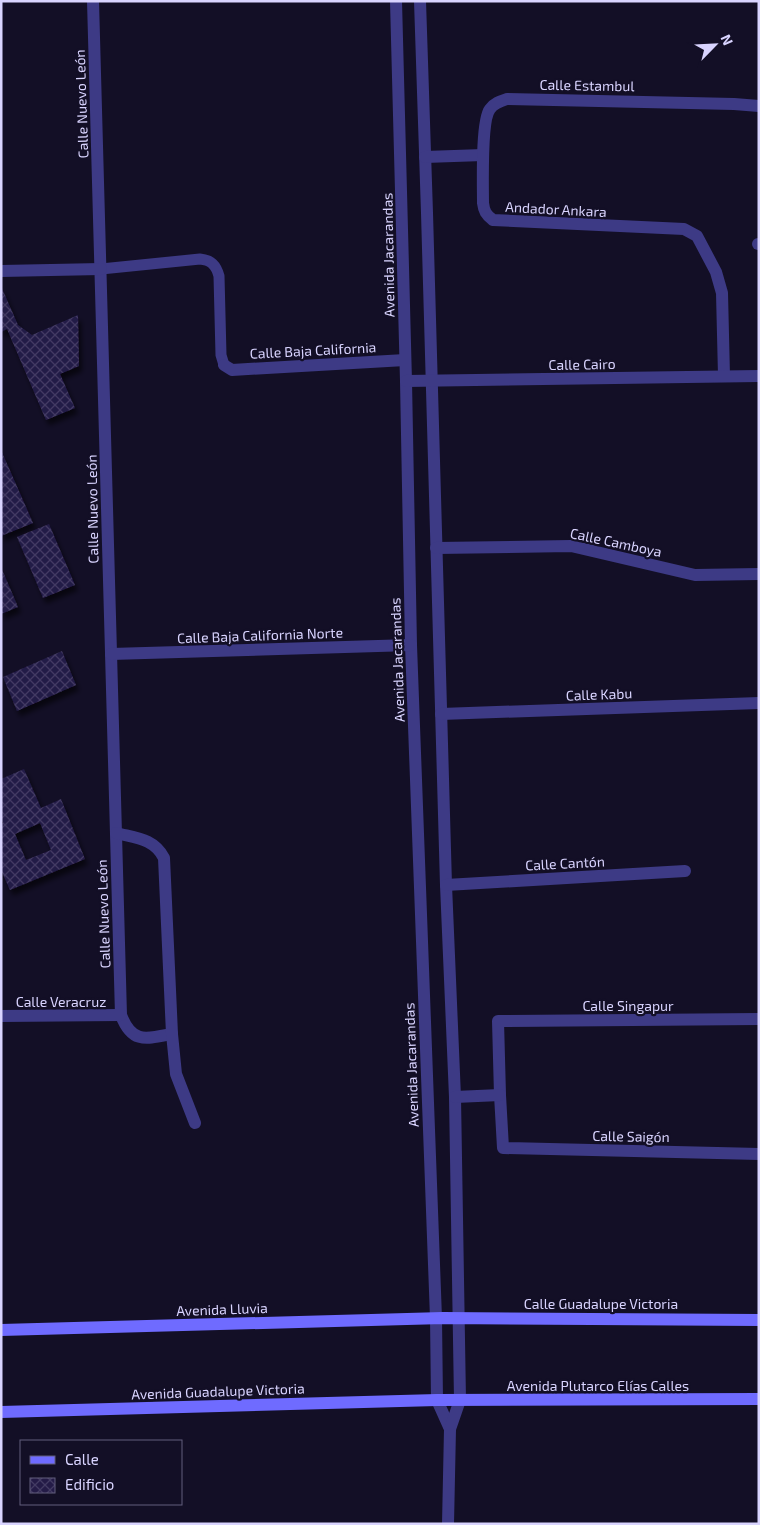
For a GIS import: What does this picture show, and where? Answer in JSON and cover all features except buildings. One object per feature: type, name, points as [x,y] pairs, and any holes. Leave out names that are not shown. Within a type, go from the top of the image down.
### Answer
[{"type":"main road","name":"Calle Guadalupe Victoria","points":[[439,1318],[759,1320]]},
{"type":"main road","name":"Avenida Lluvia","points":[[1,1330],[439,1318]]},
{"type":"main road","name":"Avenida Plutarco Elías Calles","points":[[436,1400],[759,1399]]},
{"type":"main road","name":"Avenida Guadalupe Victoria","points":[[1,1412],[436,1400]]},
{"type":"street","name":"Calle Nuevo León","points":[[93,1],[120,1015]]},
{"type":"street","name":"Avenida Jacarandas","points":[[396,1],[411,645],[439,1318],[436,1400]]},
{"type":"street","points":[[420,1],[446,885],[455,1097],[460,1400],[450,1429],[448,1524]]},
{"type":"street","name":"Calle Estambul","points":[[483,155],[489,109],[507,98],[759,106]]},
{"type":"street","points":[[425,157],[483,155]]},
{"type":"street","name":"Andador Ankara","points":[[483,155],[484,210],[487,216],[493,220],[684,229],[697,236],[716,272],[722,294],[724,376]]},
{"type":"street","points":[[1,271],[100,269]]},
{"type":"street","name":"Calle Baja California","points":[[224,365],[232,370],[405,360]]},
{"type":"street","name":"Calle Cairo","points":[[406,382],[759,376]]},
{"type":"street","name":"Calle Camboya","points":[[436,548],[571,546],[695,575],[759,574]]},
{"type":"street","name":"Calle Baja California Norte","points":[[111,654],[411,645]]},
{"type":"street","name":"Calle Kabu","points":[[441,714],[759,703]]},
{"type":"street","points":[[116,833],[153,843],[164,858],[172,1034],[176,1074],[196,1123]]},
{"type":"street","name":"Calle Cantón","points":[[446,885],[686,871]]},
{"type":"street","points":[[120,1015],[126,1029],[133,1035],[143,1038],[172,1034]]},
{"type":"street","name":"Calle Veracruz","points":[[1,1016],[120,1015]]},
{"type":"street","name":"Calle Singapur","points":[[500,1096],[498,1021],[759,1019]]},
{"type":"street","points":[[455,1097],[500,1096]]},
{"type":"street","name":"Calle Saigón","points":[[500,1096],[503,1148],[759,1154]]},
{"type":"street","points":[[436,1400],[450,1429]]},
{"type":"lane","points":[[100,269],[200,259],[213,263],[219,276],[221,355],[224,365]]}]
